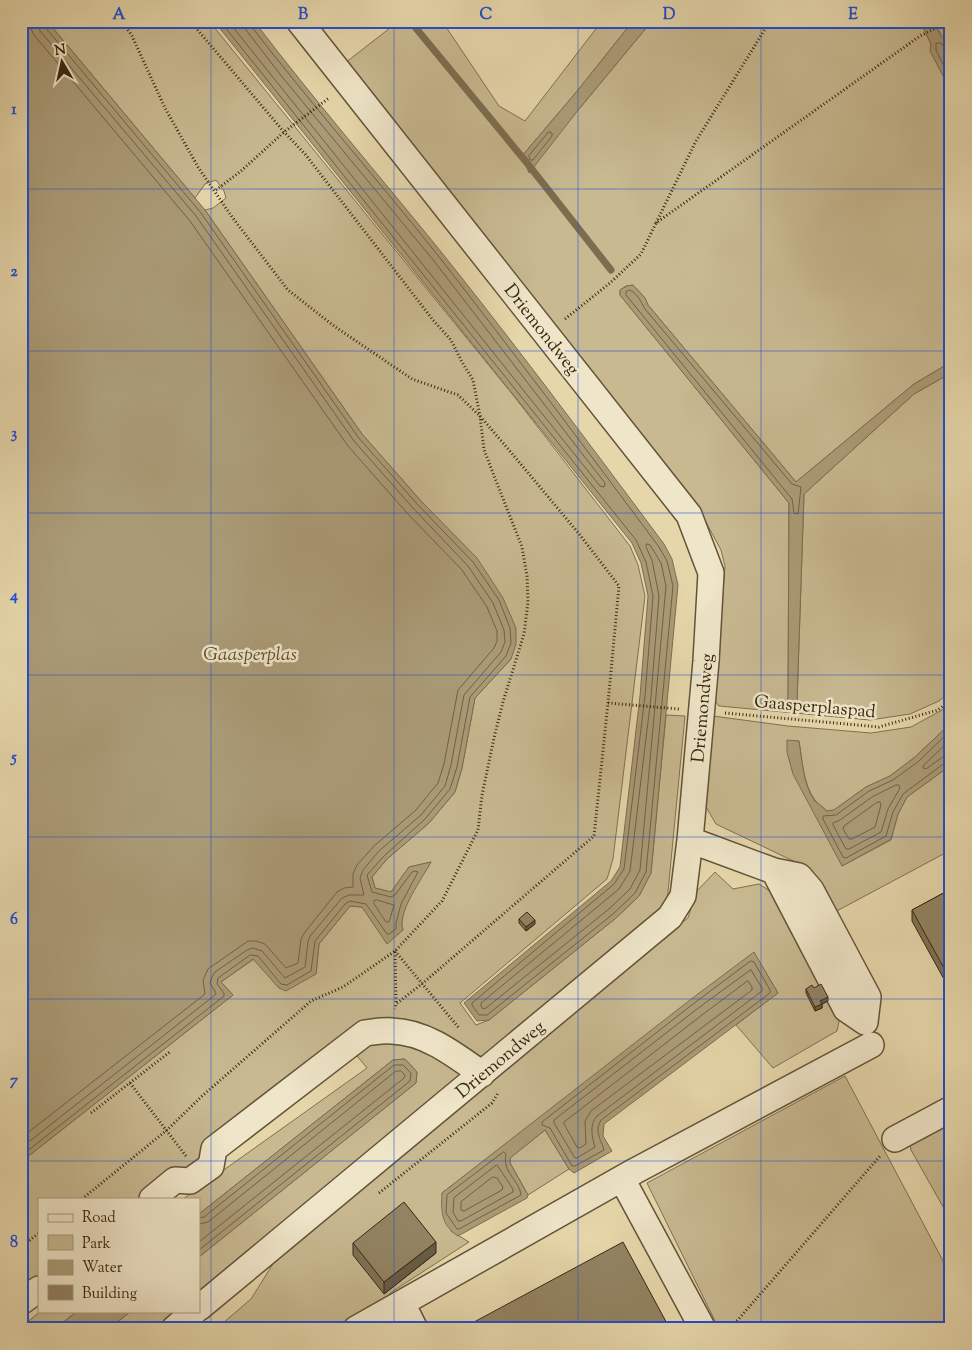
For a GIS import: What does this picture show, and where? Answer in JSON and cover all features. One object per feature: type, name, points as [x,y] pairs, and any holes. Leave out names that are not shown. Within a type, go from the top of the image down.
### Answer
[{"type":"street","name":"Driemondweg","points":[[200,1307],[670,917],[683,896],[690,840],[692,709],[711,573],[689,515],[299,21]]},
{"type":"street","points":[[690,840],[774,871],[799,876],[811,890],[868,997],[866,1022],[846,1009],[774,871]]},
{"type":"street","points":[[153,1198],[175,1180],[190,1181],[211,1166],[214,1149],[365,1033],[393,1031],[424,1037],[460,1058],[482,1074]]},
{"type":"street","points":[[356,1329],[622,1179],[871,1045]]},
{"type":"street","points":[[895,1139],[951,1109]]},
{"type":"street","points":[[622,1179],[702,1329]]},
{"type":"street","points":[[21,1302],[38,1290]]},
{"type":"street","points":[[402,1303],[415,1329]]},
{"type":"street","points":[[174,1329],[194,1312]]},
{"type":"path","points":[[122,21],[132,36],[165,108],[198,167],[216,190],[232,217],[288,290],[334,326],[412,379],[458,395],[480,416],[580,534],[619,586],[594,836],[396,1004]]},
{"type":"path","points":[[83,1198],[167,1130],[201,1097],[312,1001],[343,987],[395,951],[442,901],[478,830],[482,795],[494,738],[524,634],[528,602],[527,576],[522,547],[484,450],[473,380],[450,340],[306,154],[284,132],[190,21]]},
{"type":"path","points":[[546,334],[610,283],[641,254],[696,141],[770,21]]},
{"type":"path","points":[[656,224],[920,36],[948,22]]},
{"type":"path","points":[[216,190],[284,132],[334,94]]},
{"type":"path","name":"Gaasperplaspad","points":[[608,702],[879,727],[938,710],[951,700]]},
{"type":"path","points":[[395,951],[423,983]]},
{"type":"path","points":[[393,1031],[396,1004],[395,951]]},
{"type":"path","points":[[91,1112],[171,1051]]},
{"type":"path","points":[[130,1083],[200,1174]]},
{"type":"path","points":[[730,1329],[895,1139]]},
{"type":"path","points":[[21,1247],[38,1234]]},
{"type":"green space","points":[[47,21],[209,21],[513,395],[630,546],[638,565],[645,596],[613,859],[607,879],[460,1003],[476,1025],[489,1020],[616,918],[639,896],[651,873],[666,715],[685,716],[667,902],[641,929],[491,1055],[464,1058],[371,1024],[206,1163],[142,1198],[38,1198],[38,1280],[21,1293],[21,1162],[233,995],[221,982],[254,959],[279,988],[316,974],[319,944],[350,906],[362,907],[387,943],[403,930],[403,914],[406,905],[431,862],[409,867],[391,892],[375,888],[372,877],[387,859],[429,823],[455,792],[462,768],[475,698],[511,659],[421,501],[362,434],[205,210],[213,208],[226,198],[224,191],[216,180],[205,184],[195,198]]},
{"type":"green space","points":[[399,21],[442,21],[499,106],[525,121],[602,21],[633,21],[522,156],[579,109],[652,21],[920,21],[931,44],[931,51],[951,91],[951,362],[914,384],[796,482],[633,285],[626,286],[620,290],[620,295],[789,503],[788,700],[794,704],[797,702],[804,494],[914,394],[951,373],[951,691],[939,701],[910,714],[870,720],[719,706],[714,700],[725,566],[721,550],[701,513],[345,63]]},
{"type":"green space","points":[[933,21],[951,21],[951,51],[947,43]]},
{"type":"green space","points":[[951,705],[951,723],[915,757],[890,776],[866,787],[834,810],[827,811],[815,800],[805,779],[799,741],[787,741],[842,866],[891,840],[898,814],[907,797],[951,765],[951,850],[833,913],[808,868],[716,824],[706,807],[713,716],[788,726],[871,733],[911,727]]},
{"type":"green space","points":[[715,872],[733,889],[759,884],[773,893],[840,1017],[837,1031],[773,1068],[736,1025],[778,993],[754,953],[442,1193],[451,1231],[469,1242],[390,1293],[391,1299],[336,1329],[216,1329],[251,1299],[281,1251],[657,941],[688,918],[696,892]]},
{"type":"green space","points":[[397,1036],[466,1075],[200,1291],[200,1256],[416,1083],[417,1072],[405,1059],[393,1060],[200,1213],[200,1198],[184,1198],[367,1068],[353,1051],[366,1042]]},
{"type":"green space","points":[[845,1076],[951,1276],[951,1329],[719,1329],[647,1183]]},
{"type":"green space","points":[[951,1118],[951,1221],[911,1150],[908,1135]]},
{"type":"green space","points":[[545,1130],[569,1169],[528,1195],[510,1163],[510,1158]]},
{"type":"green space","points":[[40,1312],[76,1312],[55,1329],[21,1329]]},
{"type":"green space","points":[[130,1312],[175,1312],[155,1329],[109,1329]]},
{"type":"water","name":"Gaasperplas","points":[[21,21],[47,21],[205,210],[362,434],[421,501],[477,558],[503,598],[516,628],[516,644],[511,659],[475,698],[462,768],[455,792],[429,823],[387,859],[372,877],[375,888],[391,892],[409,867],[431,862],[407,905],[403,915],[403,930],[387,944],[362,907],[350,906],[319,944],[316,974],[286,991],[279,988],[253,959],[221,982],[233,995],[21,1162]]},
{"type":"water","points":[[214,21],[254,21],[498,325],[664,544],[672,559],[678,585],[651,873],[639,896],[616,918],[489,1020],[477,1021],[464,1003],[611,881],[620,867],[640,696],[648,596],[641,563],[632,543]]},
{"type":"water","points":[[633,21],[652,21],[529,173],[522,156]]},
{"type":"water","points":[[920,21],[933,21],[951,51],[951,91],[930,51],[931,44]]},
{"type":"water","points":[[633,285],[796,482],[914,384],[951,362],[951,373],[914,394],[804,494],[797,702],[794,704],[788,700],[789,503],[620,295],[620,290]]},
{"type":"water","points":[[951,723],[951,765],[907,797],[898,814],[891,839],[842,866],[793,774],[787,752],[787,740],[799,741],[807,787],[814,800],[827,811],[834,810],[866,787],[890,776],[915,757]]},
{"type":"water","points":[[754,952],[778,993],[604,1124],[603,1136],[612,1151],[574,1173],[569,1169],[545,1130],[510,1158],[510,1163],[528,1195],[527,1198],[458,1236],[452,1232],[443,1217],[442,1193]]},
{"type":"water","points":[[405,1059],[417,1072],[416,1083],[200,1256],[200,1213],[393,1060]]},
{"type":"water","points":[[76,1312],[130,1312],[109,1329],[55,1329]]},
{"type":"building","points":[[951,889],[951,981],[912,910]]},
{"type":"building","points":[[527,912],[535,920],[526,927],[519,919]]},
{"type":"building","points":[[821,984],[828,997],[820,1001],[822,1004],[815,1007],[806,989],[812,985],[814,988]]},
{"type":"building","points":[[951,1019],[951,1034],[945,1022]]},
{"type":"building","points":[[404,1202],[436,1242],[384,1282],[353,1243]]},
{"type":"building","points":[[623,1242],[670,1329],[461,1329]]},
{"type":"waterway","points":[[410,21],[527,163],[611,270]]}]
